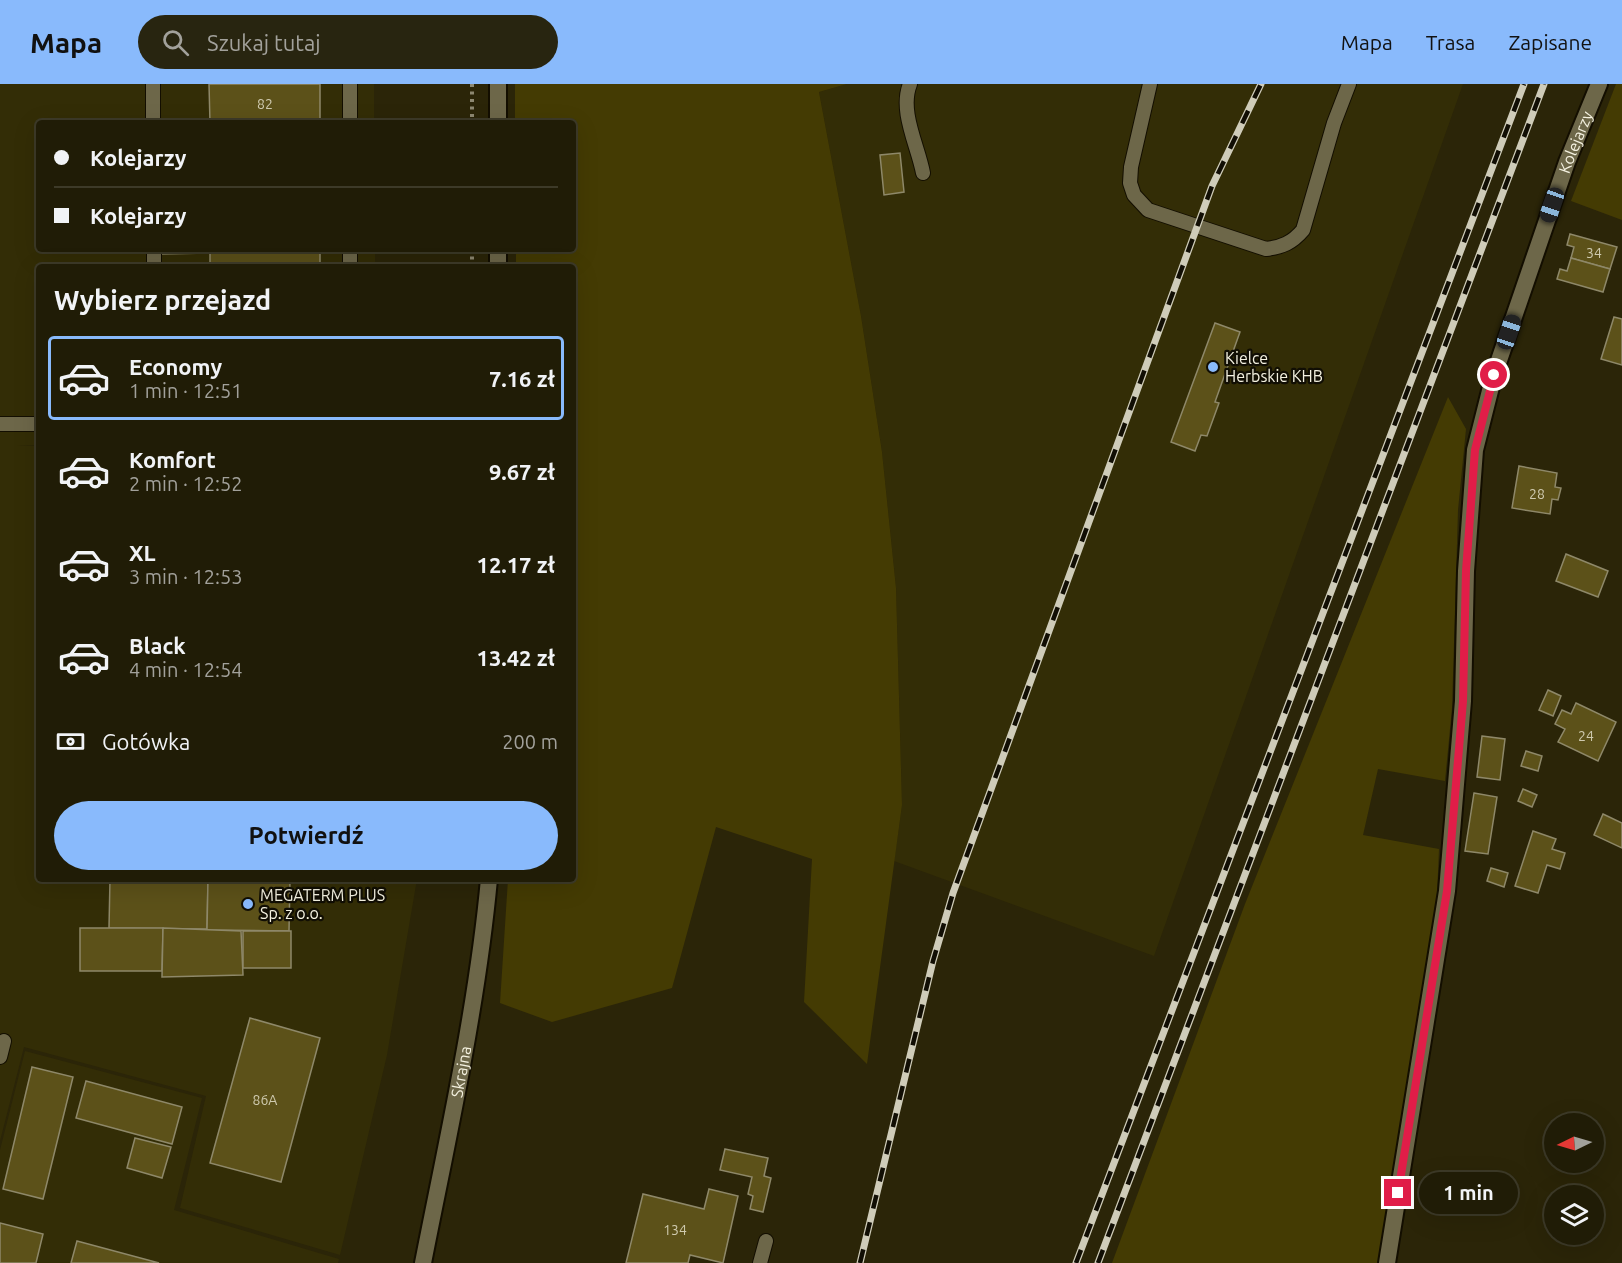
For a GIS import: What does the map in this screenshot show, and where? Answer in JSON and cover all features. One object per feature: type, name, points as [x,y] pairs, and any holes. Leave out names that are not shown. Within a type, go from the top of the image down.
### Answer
[{"type":"street","points":[[498,84],[498,120]]},
{"type":"street","name":"Kolejarzy","points":[[1387,1263],[1447,891],[1463,701],[1466,571],[1475,450],[1494,375],[1567,162],[1599,84]]},
{"type":"street","name":"Skrajna","points":[[423,1263],[464,1056],[479,968],[489,882]]},
{"type":"lane","points":[[153,84],[153,120]]},
{"type":"lane","points":[[350,84],[350,120]]},
{"type":"lane","points":[[910,84],[906,94],[907,108],[922,173]]},
{"type":"lane","points":[[1150,84],[1131,167],[1130,183],[1134,195],[1148,210],[1266,249],[1281,247],[1295,239],[1303,230],[1334,123],[1349,84]]},
{"type":"lane","points":[[0,424],[36,424]]},
{"type":"lane","points":[[0,1057],[4,1041]]},
{"type":"lane","points":[[760,1263],[766,1241]]},
{"type":"path","points":[[472,84],[472,120]]},
{"type":"shaded area","points":[[0,84],[374,84],[374,120],[36,120],[36,252],[375,252],[375,264],[36,264],[36,445],[17,446],[36,446],[36,882],[416,882],[387,1055],[340,1255],[180,1208],[206,1096],[24,1047],[0,1141]]},
{"type":"shaded area","points":[[515,84],[847,84],[819,92],[861,316],[882,452],[896,588],[902,805],[867,1064],[804,1002],[812,859],[716,827],[672,988],[552,1022],[500,1003],[508,882],[576,882],[576,264],[516,264],[516,252],[576,252],[576,120],[515,120]]},
{"type":"shaded area","points":[[847,84],[1463,84],[1154,956],[894,861],[902,805],[896,588],[882,452],[861,316],[819,92]]},
{"type":"shaded area","points":[[1616,84],[1622,84],[1622,220],[1571,201]]},
{"type":"shaded area","points":[[1448,397],[1466,429],[1458,510],[1452,708],[1445,781],[1378,769],[1363,835],[1439,849],[1437,895],[1380,1263],[1112,1263],[1245,904]]},
{"type":"shaded area","points":[[25,1051],[202,1098],[174,1210],[339,1259],[338,1263],[0,1263],[0,1150]]},
{"type":"building","points":[[209,84],[320,84],[320,120],[210,120]]},
{"type":"building","points":[[900,153],[904,192],[884,195],[880,155]]},
{"type":"building","points":[[1570,234],[1617,247],[1610,269],[1571,258],[1574,247],[1567,245]]},
{"type":"building","points":[[159,252],[320,252],[320,264],[210,264],[210,253],[159,254]]},
{"type":"building","points":[[1571,258],[1610,269],[1603,292],[1557,279],[1560,269],[1567,271]]},
{"type":"building","points":[[1614,317],[1622,319],[1622,365],[1601,359]]},
{"type":"building","name":"Kielce Herbskie KHB","points":[[1215,323],[1240,332],[1215,402],[1219,403],[1207,436],[1201,435],[1195,451],[1171,442]]},
{"type":"building","points":[[1519,466],[1557,473],[1555,487],[1561,488],[1558,500],[1552,499],[1550,514],[1512,508]]},
{"type":"building","points":[[1566,554],[1608,571],[1598,597],[1556,581]]},
{"type":"building","points":[[1548,690],[1561,696],[1553,716],[1539,710]]},
{"type":"building","points":[[1576,703],[1616,722],[1598,761],[1558,742],[1565,729],[1555,724],[1562,710],[1571,714]]},
{"type":"building","points":[[1482,736],[1505,739],[1500,780],[1477,777]]},
{"type":"building","points":[[1526,751],[1542,756],[1538,771],[1521,766]]},
{"type":"building","points":[[1523,789],[1537,795],[1532,807],[1518,801]]},
{"type":"building","points":[[1474,793],[1497,797],[1488,854],[1465,851]]},
{"type":"building","points":[[1603,814],[1622,823],[1622,848],[1594,835]]},
{"type":"building","points":[[1533,831],[1556,839],[1552,849],[1565,853],[1560,869],[1547,865],[1538,893],[1515,886]]},
{"type":"building","points":[[1491,868],[1508,873],[1504,887],[1487,881]]},
{"type":"building","points":[[110,882],[208,882],[207,929],[109,928]]},
{"type":"building","name":"MEGATERM PLUS Sp. z o.o.","points":[[208,882],[290,882],[289,931],[207,930]]},
{"type":"building","points":[[80,928],[163,928],[162,971],[80,971]]},
{"type":"building","points":[[163,928],[241,931],[243,975],[162,977]]},
{"type":"building","points":[[243,931],[291,931],[291,968],[243,968]]},
{"type":"building","points":[[250,1018],[320,1038],[281,1182],[210,1163]]},
{"type":"building","points":[[32,1067],[73,1077],[43,1199],[3,1189]]},
{"type":"building","points":[[86,1081],[182,1107],[172,1144],[76,1118]]},
{"type":"building","points":[[135,1138],[171,1147],[162,1178],[127,1168]]},
{"type":"building","points":[[725,1149],[768,1158],[764,1176],[771,1178],[763,1212],[750,1209],[753,1196],[748,1194],[752,1177],[720,1170]]},
{"type":"building","points":[[709,1189],[738,1196],[723,1263],[690,1255],[688,1263],[626,1263],[643,1194],[704,1209]]},
{"type":"building","points":[[0,1223],[43,1234],[36,1263],[0,1263]]},
{"type":"building","points":[[77,1241],[159,1263],[71,1263]]},
{"type":"railway","points":[[860,1263],[933,961],[953,893],[1212,186],[1261,84]]},
{"type":"railway","points":[[1076,1263],[1524,84]]},
{"type":"railway","points":[[1098,1263],[1544,84]]},
{"type":"place","name":"Kielce Herbskie KHB","points":[[1213,367]]},
{"type":"place","name":"MEGATERM PLUS Sp. z o.o.","points":[[248,904]]},
{"type":"route","points":[[1398,1193],[1447,891],[1463,701],[1466,571],[1475,450],[1494,375]]}]
